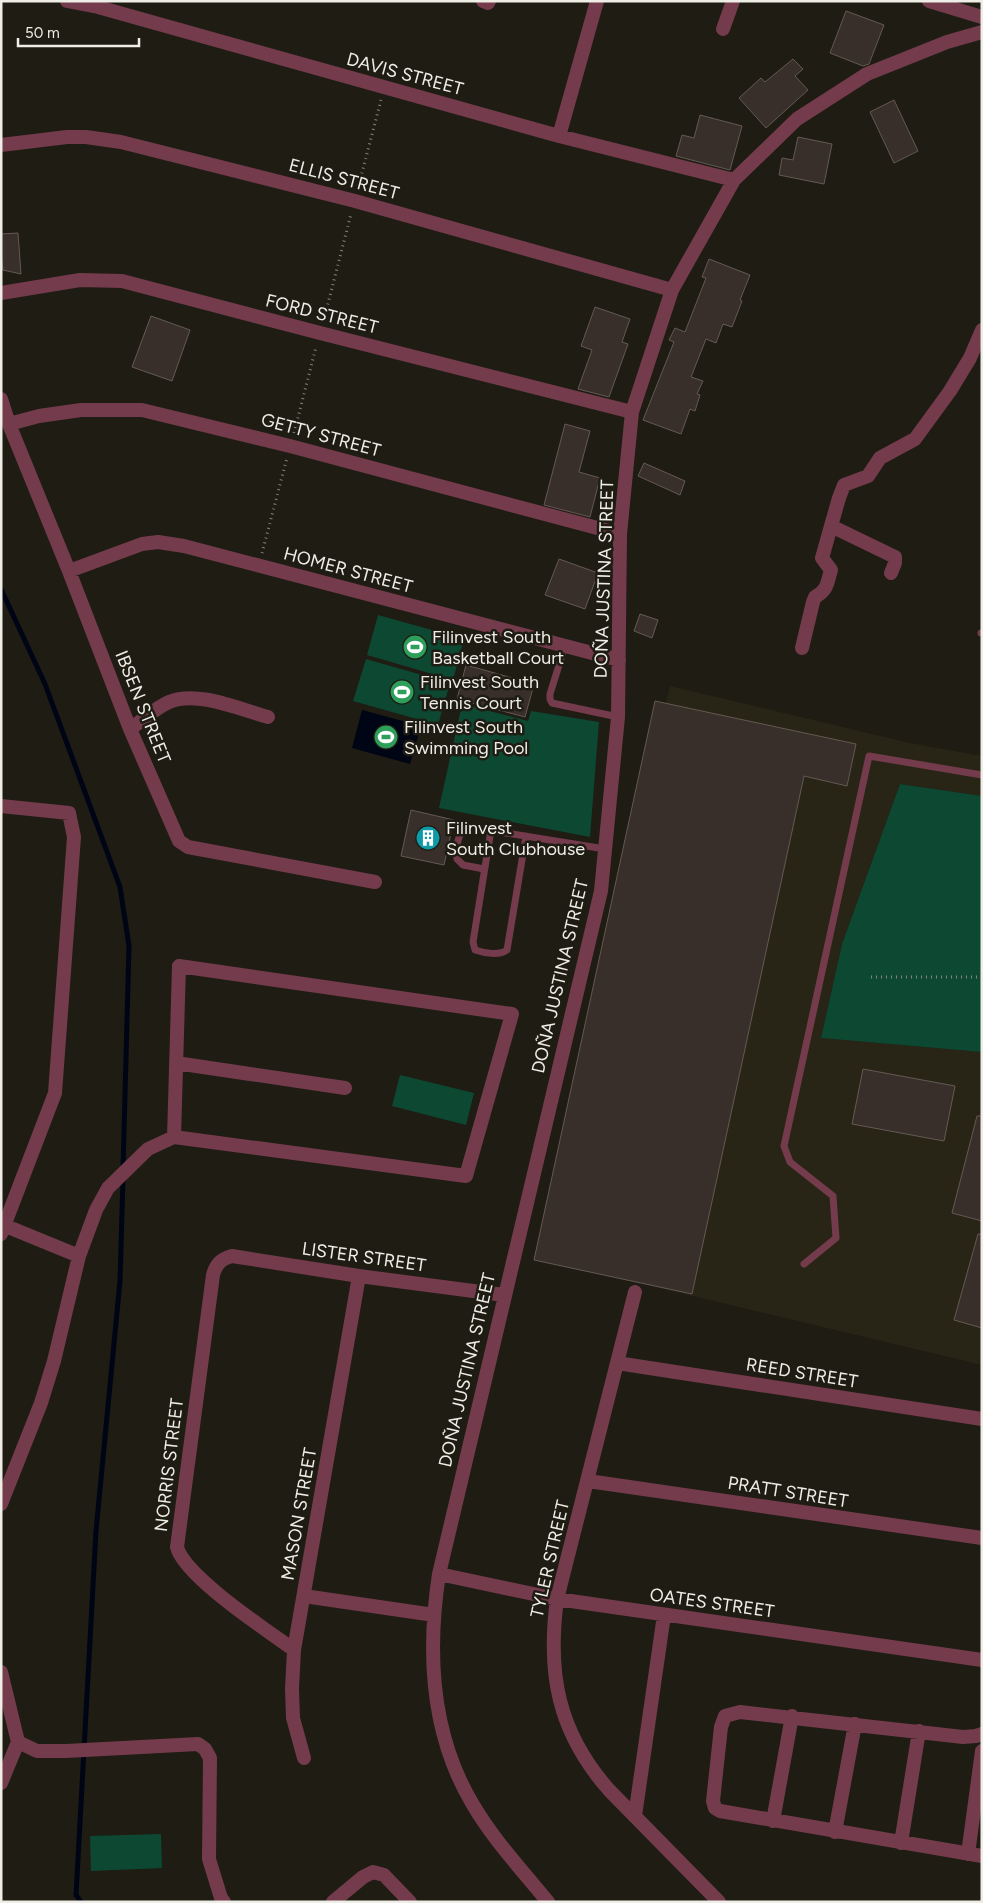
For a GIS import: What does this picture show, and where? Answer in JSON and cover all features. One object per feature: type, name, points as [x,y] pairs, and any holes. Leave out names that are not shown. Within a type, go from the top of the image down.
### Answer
[{"type":"street","name":"DAVIS STREET","points":[[67,1],[98,7],[559,136],[734,180]]},
{"type":"street","points":[[483,1],[488,3],[489,1]]},
{"type":"street","points":[[559,136],[597,1]]},
{"type":"street","points":[[723,28],[733,1]]},
{"type":"street","points":[[930,1],[982,17]]},
{"type":"street","name":"DOÑA JUSTINA STREET","points":[[548,1902],[485,1823],[462,1785],[452,1763],[438,1712],[434,1682],[432,1655],[434,1615],[439,1574],[601,891],[618,716],[620,534],[632,412],[672,290],[734,180],[796,119],[867,74],[947,42],[982,32]]},
{"type":"street","name":"ELLIS STREET","points":[[1,145],[67,137],[121,142],[355,201],[672,290]]},
{"type":"street","name":"FORD STREET","points":[[1,293],[80,280],[122,281],[329,336],[632,412]]},
{"type":"street","points":[[802,648],[813,602],[815,597],[824,591],[831,570],[822,558],[844,485],[868,476],[880,458],[915,439],[955,383],[970,358],[982,330]]},
{"type":"street","name":"IBSEN STREET","points":[[1,398],[9,424],[69,571],[130,729],[177,837],[183,845],[376,882]]},
{"type":"street","name":"GETTY STREET","points":[[9,424],[39,416],[81,410],[142,410],[290,446],[620,534]]},
{"type":"street","points":[[831,526],[895,556],[895,563],[891,573]]},
{"type":"street","name":"HOMER STREET","points":[[69,571],[142,544],[158,542],[184,546],[620,660]]},
{"type":"street","points":[[130,729],[168,702],[186,698],[206,700],[268,716]]},
{"type":"street","points":[[1,806],[69,813],[74,837],[55,1093],[2,1228],[79,1256]]},
{"type":"street","points":[[1,1504],[44,1394],[54,1361],[79,1256],[96,1210],[108,1188],[148,1149],[174,1137],[466,1176],[512,1014],[179,966],[174,1137]]},
{"type":"street","points":[[176,1063],[345,1088]]},
{"type":"street","name":"LISTER STREET","points":[[220,1262],[232,1256],[359,1276],[504,1295]]},
{"type":"street","name":"NORRIS STREET","points":[[220,1262],[213,1275],[177,1547],[183,1560],[217,1593],[294,1650]]},
{"type":"street","name":"MASON STREET","points":[[304,1758],[293,1718],[294,1650],[359,1276]]},
{"type":"street","name":"TYLER STREET","points":[[635,1292],[557,1599],[553,1629],[553,1659],[556,1686],[566,1721],[578,1747],[592,1770],[634,1816],[719,1902]]},
{"type":"street","name":"REED STREET","points":[[618,1363],[982,1419]]},
{"type":"street","name":"PRATT STREET","points":[[588,1481],[982,1538]]},
{"type":"street","name":"OATES STREET","points":[[439,1574],[557,1599],[982,1660]]},
{"type":"street","points":[[304,1596],[434,1615]]},
{"type":"street","points":[[634,1816],[664,1615]]},
{"type":"street","points":[[1,1672],[18,1742],[1,1783]]},
{"type":"street","points":[[982,1734],[963,1736],[792,1716],[730,1713],[725,1716],[721,1727],[714,1795],[716,1808],[720,1811],[773,1821],[975,1855],[982,1751]]},
{"type":"street","points":[[773,1821],[792,1716]]},
{"type":"street","points":[[836,1832],[855,1724]]},
{"type":"street","points":[[900,1842],[919,1731]]},
{"type":"street","points":[[18,1742],[37,1751],[198,1744],[205,1749],[210,1758],[209,1859],[221,1898],[224,1902]]},
{"type":"street","points":[[333,1902],[363,1878],[374,1872],[384,1875],[410,1902]]},
{"type":"lane","points":[[565,646],[550,694],[552,703],[618,716]]},
{"type":"lane","points":[[804,1264],[836,1238],[833,1196],[790,1162],[784,1146],[869,756],[982,775]]},
{"type":"lane","points":[[484,869],[459,863],[456,855],[462,830],[469,827],[605,849]]},
{"type":"lane","points":[[491,830],[473,946],[479,951],[500,954],[508,946],[526,836]]},
{"type":"path","points":[[871,977],[982,977]]},
{"type":"shaded area","points":[[670,686],[910,743],[982,756],[982,796],[900,784],[842,944],[821,1038],[982,1052],[982,1365],[534,1258]]},
{"type":"green space","name":"Filinvest South Basketball Court","points":[[378,615],[464,639],[453,680],[367,655]]},
{"type":"green space","name":"Filinvest South Tennis Court","points":[[366,659],[450,683],[438,725],[353,701]]},
{"type":"green space","points":[[462,704],[528,721],[531,711],[599,722],[590,837],[439,808]]},
{"type":"green space","points":[[900,784],[982,796],[982,1052],[821,1038],[842,944]]},
{"type":"green space","points":[[400,1075],[474,1093],[466,1125],[392,1106]]},
{"type":"green space","points":[[161,1834],[162,1868],[91,1871],[90,1836]]},
{"type":"water","name":"Filinvest South Swimming Pool","points":[[362,710],[421,726],[410,764],[352,748]]},
{"type":"building","points":[[846,11],[884,25],[869,64],[863,66],[830,53]]},
{"type":"building","points":[[793,59],[803,69],[795,76],[808,90],[766,128],[739,98],[761,78],[765,82]]},
{"type":"building","points":[[894,100],[918,151],[894,163],[870,112]]},
{"type":"building","points":[[700,115],[742,126],[730,170],[676,156],[682,135],[694,138]]},
{"type":"building","points":[[798,137],[832,144],[824,184],[779,175],[782,158],[793,160]]},
{"type":"building","points":[[18,233],[21,274],[3,270],[1,252],[1,234]]},
{"type":"building","points":[[709,259],[750,275],[732,327],[723,324],[716,343],[706,339],[691,377],[703,381],[697,394],[700,395],[695,411],[690,409],[681,434],[643,420],[674,342],[669,340],[675,328],[685,332],[706,278],[702,277]]},
{"type":"building","points":[[595,307],[630,319],[622,342],[628,344],[609,397],[578,389],[592,350],[581,346]]},
{"type":"building","points":[[151,316],[190,330],[172,381],[132,367]]},
{"type":"building","points":[[565,424],[590,431],[579,472],[600,478],[590,517],[544,505]]},
{"type":"building","points":[[644,463],[685,481],[680,495],[638,476]]},
{"type":"building","points":[[559,559],[598,573],[585,609],[545,595]]},
{"type":"building","points":[[640,614],[658,620],[652,638],[634,631]]},
{"type":"building","points":[[466,665],[534,684],[525,717],[457,699]]},
{"type":"building","points":[[655,701],[856,744],[847,786],[804,776],[692,1294],[534,1260]]},
{"type":"building","name":"Filinvest South Clubhouse","points":[[411,810],[454,820],[444,865],[401,856]]},
{"type":"building","points":[[863,1069],[955,1086],[944,1141],[852,1124]]},
{"type":"building","points":[[977,1116],[982,1116],[982,1221],[952,1213]]},
{"type":"building","points":[[978,1234],[982,1234],[982,1328],[954,1320]]},
{"type":"waterway","points":[[1,589],[45,684],[120,887],[129,946],[123,1169]]},
{"type":"waterway","points":[[81,1902],[76,1895],[96,1531],[120,1281],[123,1178]]},
{"type":"place","name":"Filinvest South Basketball Court","points":[[415,647]]},
{"type":"place","name":"Filinvest South Tennis Court","points":[[402,692]]},
{"type":"place","name":"Filinvest South Swimming Pool","points":[[386,737]]},
{"type":"place","name":"Filinvest South Clubhouse","points":[[428,838]]}]
